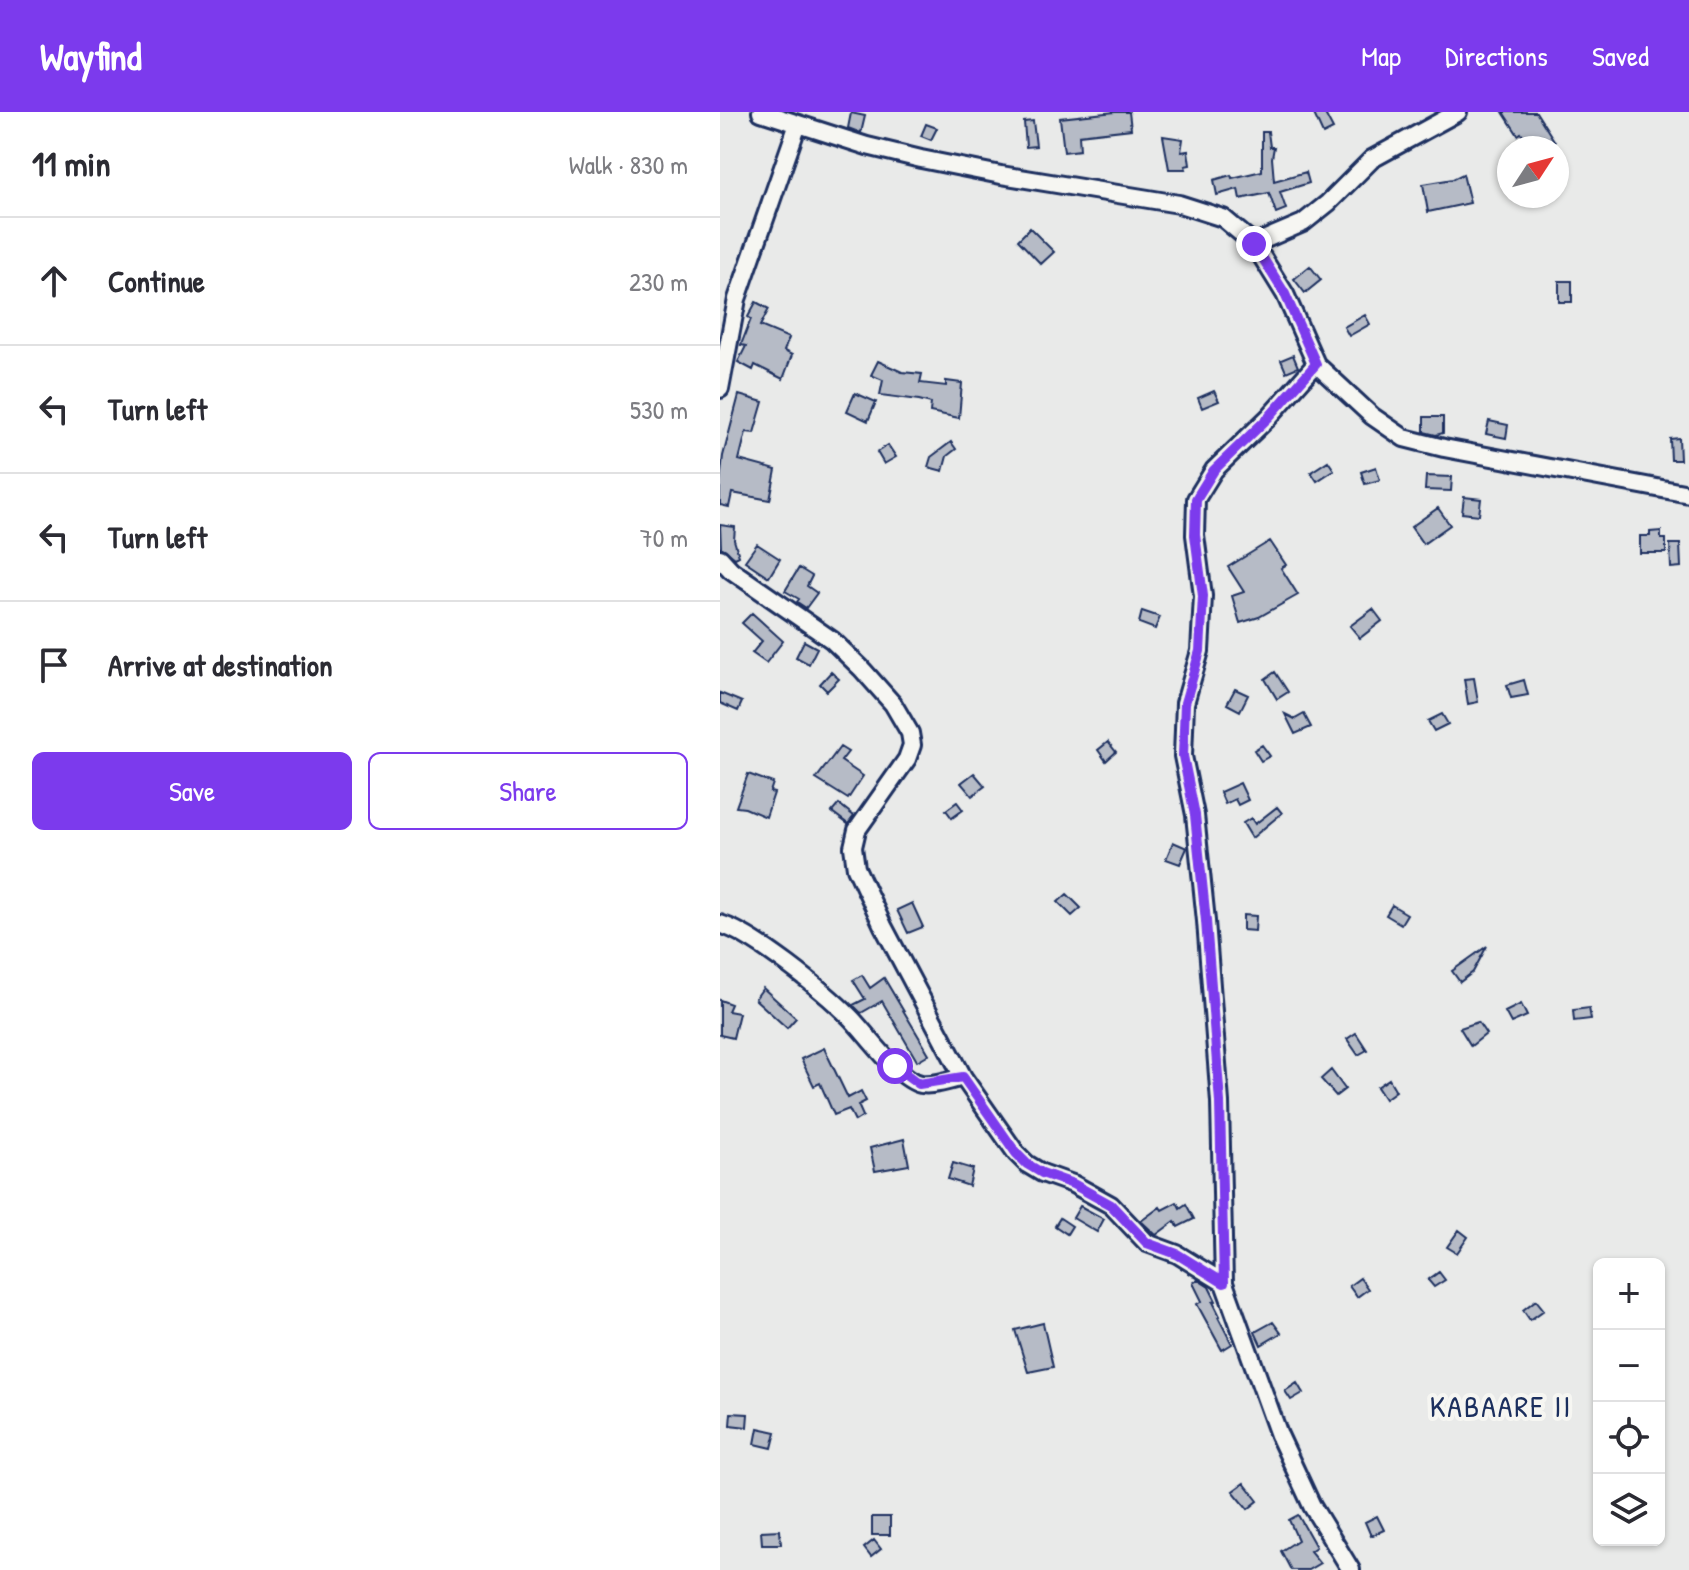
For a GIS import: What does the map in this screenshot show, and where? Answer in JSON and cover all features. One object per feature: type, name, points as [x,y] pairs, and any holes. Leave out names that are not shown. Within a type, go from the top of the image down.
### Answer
[{"type":"street","points":[[761,112],[805,121],[867,146],[934,162],[1179,204],[1223,218],[1254,244],[1285,294],[1316,364],[1372,416],[1404,438],[1689,494]]},
{"type":"street","points":[[1254,244],[1303,223],[1372,159],[1458,112]]},
{"type":"street","points":[[720,389],[737,299],[805,121]]},
{"type":"street","points":[[1316,364],[1269,417],[1214,470],[1196,499],[1195,535],[1203,596],[1200,651],[1185,703],[1183,756],[1195,815],[1206,921],[1220,1102],[1224,1283],[1279,1435],[1312,1506],[1351,1570]]},
{"type":"street","points":[[720,558],[731,570],[832,640],[893,704],[910,733],[912,745],[907,759],[857,830],[853,847],[856,868],[963,1077],[1027,1164],[1111,1205],[1147,1243],[1177,1254],[1224,1283]]},
{"type":"street","points":[[720,924],[760,945],[837,1005],[906,1076],[919,1084],[963,1077]]},
{"type":"building","points":[[1129,112],[1131,129],[1079,135],[1080,150],[1064,152],[1060,118]]},
{"type":"building","points":[[1313,112],[1324,112],[1333,129],[1323,134]]},
{"type":"building","points":[[1503,112],[1536,112],[1551,136],[1523,136],[1521,133],[1518,135]]},
{"type":"building","points":[[851,113],[865,116],[861,133],[848,128]]},
{"type":"building","points":[[1033,121],[1036,146],[1026,147],[1024,122]]},
{"type":"building","points":[[926,124],[937,128],[931,140],[921,136]]},
{"type":"building","points":[[1262,132],[1268,132],[1270,147],[1274,147],[1274,181],[1306,172],[1309,183],[1280,192],[1286,209],[1276,213],[1269,193],[1240,199],[1238,189],[1217,195],[1214,180],[1262,171]]},
{"type":"building","points":[[1163,136],[1183,139],[1181,152],[1188,151],[1190,165],[1185,166],[1186,169],[1169,169]]},
{"type":"building","points":[[1463,174],[1470,203],[1428,212],[1423,184],[1453,179]]},
{"type":"building","points":[[1030,228],[1054,252],[1041,264],[1018,240]]},
{"type":"building","points":[[1310,266],[1321,280],[1305,293],[1294,279]]},
{"type":"building","points":[[1559,281],[1572,281],[1572,302],[1559,302]]},
{"type":"building","points":[[756,302],[769,309],[760,326],[789,338],[784,351],[792,355],[783,379],[755,365],[753,370],[738,362],[746,346],[741,345],[751,319],[748,317]]},
{"type":"building","points":[[1365,315],[1370,324],[1349,336],[1344,327]]},
{"type":"building","points":[[1293,355],[1298,367],[1286,372],[1281,360]]},
{"type":"building","points":[[878,361],[902,372],[922,374],[920,383],[946,386],[946,381],[962,383],[959,418],[930,412],[931,403],[880,395],[883,380],[871,375]]},
{"type":"building","points":[[1214,391],[1219,401],[1202,408],[1198,398]]},
{"type":"building","points":[[855,393],[876,402],[868,421],[847,411]]},
{"type":"building","points":[[739,395],[763,402],[754,433],[746,432],[739,460],[776,470],[770,500],[732,493],[729,507],[720,505],[720,482],[723,456]]},
{"type":"building","points":[[1424,417],[1443,417],[1443,433],[1424,432]]},
{"type":"building","points":[[1489,421],[1508,425],[1506,438],[1486,434]]},
{"type":"building","points":[[1679,438],[1680,460],[1671,460],[1670,439]]},
{"type":"building","points":[[951,442],[956,449],[947,456],[943,471],[928,467],[931,457]]},
{"type":"building","points":[[888,445],[896,457],[884,464],[877,452]]},
{"type":"building","points":[[1328,461],[1334,470],[1317,481],[1311,472]]},
{"type":"building","points":[[1376,467],[1380,480],[1365,484],[1361,472]]},
{"type":"building","points":[[1426,476],[1452,477],[1451,491],[1425,490]]},
{"type":"building","points":[[1464,497],[1481,499],[1479,515],[1462,513]]},
{"type":"building","points":[[1438,508],[1450,525],[1423,544],[1411,527]]},
{"type":"building","points":[[720,525],[735,527],[734,540],[739,556],[735,558],[721,547]]},
{"type":"building","points":[[1661,531],[1661,539],[1666,539],[1666,553],[1640,553],[1640,536]]},
{"type":"building","points":[[1270,541],[1286,565],[1281,568],[1298,595],[1259,617],[1240,623],[1232,596],[1244,592],[1228,567]]},
{"type":"building","points":[[757,544],[780,559],[769,577],[745,561]]},
{"type":"building","points":[[1670,544],[1680,544],[1681,567],[1671,568]]},
{"type":"building","points":[[799,568],[812,576],[807,586],[817,593],[806,608],[797,602],[799,599],[785,591]]},
{"type":"building","points":[[1373,609],[1382,621],[1360,638],[1350,626]]},
{"type":"building","points":[[1142,611],[1160,617],[1155,629],[1139,623]]},
{"type":"building","points":[[752,613],[783,641],[766,663],[752,653],[762,641],[742,623]]},
{"type":"building","points":[[804,641],[817,648],[809,664],[796,657]]},
{"type":"building","points":[[831,672],[839,679],[827,691],[820,684]]},
{"type":"building","points":[[1275,672],[1288,692],[1277,699],[1265,679]]},
{"type":"building","points":[[1474,678],[1478,702],[1468,704],[1464,679]]},
{"type":"building","points":[[1524,680],[1528,695],[1511,698],[1507,685]]},
{"type":"building","points":[[1235,689],[1248,695],[1240,711],[1227,704]]},
{"type":"building","points":[[720,693],[742,702],[738,711],[720,703]]},
{"type":"building","points":[[1285,714],[1295,719],[1304,714],[1311,727],[1295,734]]},
{"type":"building","points":[[1442,714],[1448,724],[1434,731],[1428,721]]},
{"type":"building","points":[[1108,742],[1116,752],[1106,761],[1098,750]]},
{"type":"building","points":[[1262,745],[1270,756],[1261,761],[1254,750]]},
{"type":"building","points":[[840,747],[848,752],[841,761],[863,776],[848,799],[816,779]]},
{"type":"building","points":[[974,773],[985,786],[972,796],[961,783]]},
{"type":"building","points":[[748,774],[773,783],[770,792],[774,793],[766,817],[736,807]]},
{"type":"building","points":[[1240,783],[1248,800],[1238,805],[1235,799],[1225,804],[1220,792]]},
{"type":"building","points":[[957,802],[963,810],[952,818],[946,810]]},
{"type":"building","points":[[839,804],[854,816],[848,824],[832,812]]},
{"type":"building","points":[[1277,807],[1282,813],[1252,838],[1243,823],[1251,818],[1255,824]]},
{"type":"building","points":[[1173,842],[1187,848],[1180,864],[1166,859]]},
{"type":"building","points":[[1067,894],[1081,908],[1072,916],[1058,902]]},
{"type":"building","points":[[912,903],[923,927],[908,933],[897,910]]},
{"type":"building","points":[[1392,905],[1407,914],[1401,924],[1386,915]]},
{"type":"building","points":[[1243,915],[1256,916],[1255,931],[1243,930]]},
{"type":"building","points":[[1487,946],[1473,972],[1460,982],[1452,971]]},
{"type":"building","points":[[862,975],[870,988],[884,978],[929,1054],[917,1061],[882,1001],[861,1013],[853,1005],[865,999],[853,980]]},
{"type":"building","points":[[763,988],[796,1018],[787,1028],[755,999]]},
{"type":"building","points":[[720,1000],[731,1004],[728,1011],[739,1013],[733,1038],[720,1035]]},
{"type":"building","points":[[1521,1004],[1527,1016],[1511,1023],[1505,1012]]},
{"type":"building","points":[[1589,1008],[1591,1019],[1574,1021],[1573,1010]]},
{"type":"building","points":[[1478,1022],[1486,1034],[1471,1046],[1460,1028]]},
{"type":"building","points":[[1356,1033],[1367,1050],[1358,1055],[1347,1039]]},
{"type":"building","points":[[824,1048],[848,1098],[861,1091],[866,1101],[858,1105],[863,1116],[855,1121],[849,1109],[834,1115],[820,1083],[814,1086],[801,1059]]},
{"type":"building","points":[[1331,1070],[1345,1089],[1336,1096],[1321,1079]]},
{"type":"building","points":[[1389,1079],[1396,1091],[1385,1099],[1377,1087]]},
{"type":"building","points":[[904,1139],[909,1165],[875,1171],[870,1148]]},
{"type":"building","points":[[953,1163],[973,1169],[969,1186],[948,1179]]},
{"type":"building","points":[[1177,1202],[1180,1208],[1186,1204],[1194,1219],[1178,1227],[1175,1221],[1156,1235],[1141,1221],[1160,1207],[1162,1210]]},
{"type":"building","points":[[1080,1206],[1104,1219],[1097,1232],[1073,1218]]},
{"type":"building","points":[[1060,1218],[1072,1226],[1067,1234],[1055,1226]]},
{"type":"building","points":[[1459,1230],[1468,1237],[1457,1253],[1447,1247]]},
{"type":"building","points":[[1439,1272],[1445,1280],[1434,1287],[1428,1280]]},
{"type":"building","points":[[1360,1278],[1368,1289],[1357,1297],[1349,1286]]},
{"type":"building","points":[[1198,1280],[1209,1287],[1216,1301],[1213,1302],[1218,1317],[1232,1344],[1222,1350],[1197,1304],[1202,1301],[1193,1283]]},
{"type":"building","points":[[1536,1300],[1544,1310],[1530,1320],[1523,1310]]},
{"type":"building","points":[[1273,1322],[1281,1333],[1261,1345],[1255,1332]]},
{"type":"building","points":[[1043,1323],[1053,1367],[1028,1372],[1015,1330]]},
{"type":"building","points":[[1297,1383],[1303,1393],[1291,1400],[1285,1391]]},
{"type":"building","points":[[731,1413],[748,1414],[747,1427],[730,1425]]},
{"type":"building","points":[[758,1428],[776,1432],[772,1448],[755,1444]]},
{"type":"building","points":[[1244,1483],[1258,1501],[1248,1509],[1233,1491]]},
{"type":"building","points":[[1298,1515],[1316,1547],[1310,1551],[1320,1563],[1308,1570],[1291,1570],[1281,1551],[1298,1540],[1289,1520]]},
{"type":"building","points":[[1377,1516],[1384,1530],[1371,1536],[1365,1522]]},
{"type":"building","points":[[872,1517],[890,1517],[890,1535],[872,1535]]},
{"type":"building","points":[[780,1530],[781,1544],[762,1544],[761,1531]]},
{"type":"building","points":[[874,1540],[881,1549],[871,1557],[864,1548]]},
{"type":"district","name":"KABAARE II","points":[[1501,1407]]},
{"type":"route","points":[[895,1066],[919,1084],[963,1077],[1027,1164],[1111,1205],[1147,1243],[1177,1254],[1224,1283],[1220,1102],[1206,921],[1195,815],[1183,756],[1185,703],[1200,651],[1203,596],[1195,535],[1196,499],[1214,470],[1269,417],[1316,364],[1285,294],[1254,244]]}]
